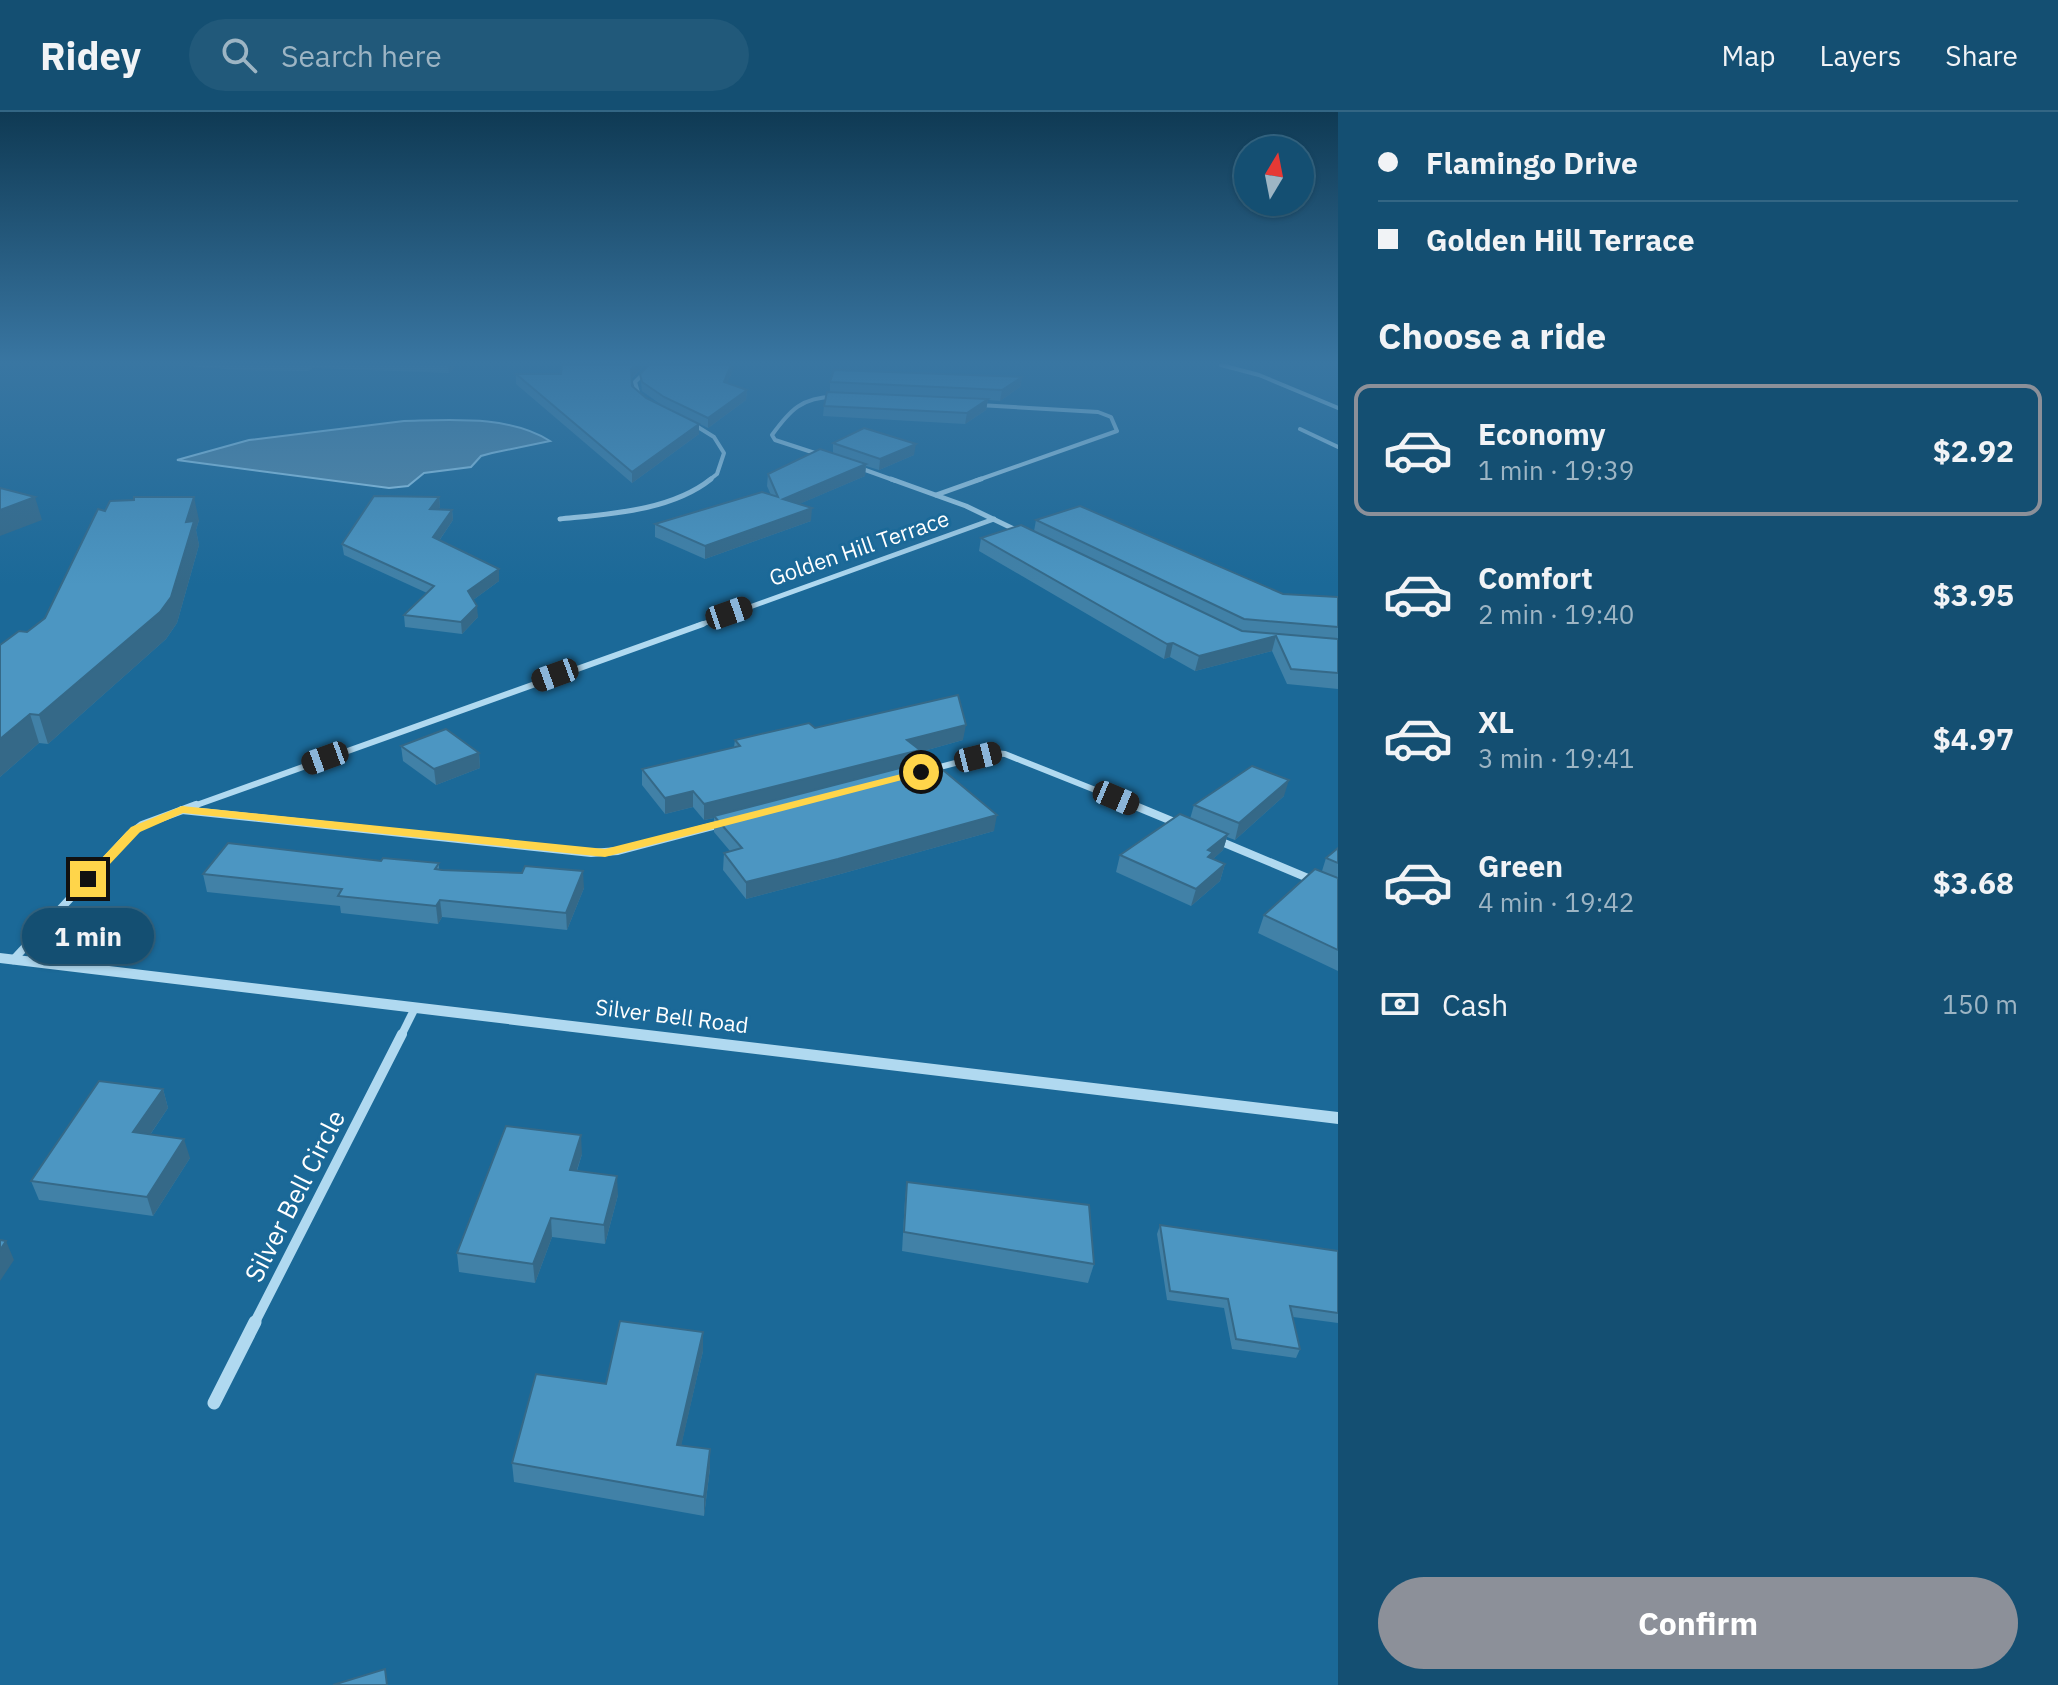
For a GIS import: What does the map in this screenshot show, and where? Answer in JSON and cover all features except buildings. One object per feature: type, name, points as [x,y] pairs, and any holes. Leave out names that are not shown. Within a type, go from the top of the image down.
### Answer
[{"type":"street","points":[[560,519],[649,505],[690,491],[711,479],[723,464],[724,451],[715,438]]},
{"type":"street","points":[[774,438],[834,460]]},
{"type":"street","name":"Golden Hill Terrace","points":[[936,495],[1102,438]]},
{"type":"street","points":[[1320,438],[1338,447]]},
{"type":"street","points":[[849,465],[936,495],[1023,533]]},
{"type":"street","name":"Golden Hill Terrace","points":[[7,959],[142,825],[995,519]]},
{"type":"street","points":[[918,773],[994,753],[1005,754],[1192,829]]},
{"type":"street","points":[[182,810],[591,853],[618,851],[738,820]]},
{"type":"street","points":[[1207,836],[1323,884]]},
{"type":"street","name":"Silver Bell Road","points":[[7,959],[1338,1118]]},
{"type":"street","name":"Silver Bell Circle","points":[[214,1403],[415,1008]]},
{"type":"water","points":[[545,438],[550,441],[481,456],[471,467],[424,473],[408,486],[389,488],[177,460],[249,440]]},
{"type":"route","points":[[88,879],[135,829],[182,810],[605,853],[921,772]]}]
